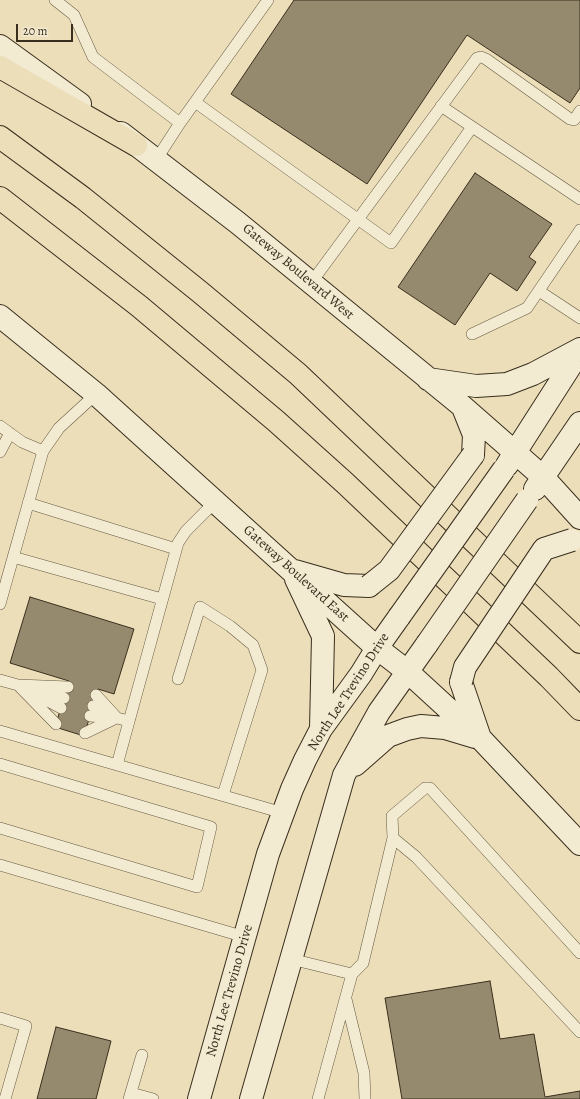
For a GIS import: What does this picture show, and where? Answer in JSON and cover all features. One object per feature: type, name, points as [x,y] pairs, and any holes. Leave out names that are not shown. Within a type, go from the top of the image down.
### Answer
[{"type":"highway","points":[[0,67],[136,145]]},
{"type":"highway","points":[[0,137],[83,198],[194,287],[298,374],[580,642]]},
{"type":"highway","points":[[0,198],[144,311],[276,421],[345,483],[549,677],[580,709]]},
{"type":"main road","name":"Gateway Boulevard West","points":[[0,46],[136,145],[238,223],[462,406],[509,461],[543,478],[580,518]]},
{"type":"main road","name":"Gateway Boulevard East","points":[[0,316],[96,394],[377,648],[408,672],[480,738],[580,844]]},
{"type":"main road","points":[[428,379],[476,386],[507,384],[533,374],[580,350]]},
{"type":"main road","name":"North Lee Trevino Drive","points":[[199,1099],[268,854],[292,789],[305,760],[321,729],[509,461],[580,350]]},
{"type":"main road","points":[[292,571],[344,584],[368,586],[389,570],[473,455],[474,435],[462,406]]},
{"type":"main road","points":[[251,1099],[344,775],[379,712],[580,423]]},
{"type":"main road","points":[[480,738],[460,682],[465,667],[544,548],[576,540]]},
{"type":"main road","points":[[292,571],[323,636],[321,729]]},
{"type":"main road","points":[[344,775],[388,736],[407,729],[421,726],[445,728],[480,738]]},
{"type":"lane","points":[[55,0],[74,15],[93,57],[180,123]]},
{"type":"lane","points":[[156,160],[180,123],[268,0]]},
{"type":"lane","points":[[311,283],[474,60],[481,57],[486,59],[570,119],[574,120],[580,111]]},
{"type":"lane","points":[[195,102],[392,243],[472,127]]},
{"type":"lane","points":[[441,106],[580,199]]},
{"type":"lane","points":[[472,334],[527,308],[580,230]]},
{"type":"lane","points":[[539,291],[580,318]]},
{"type":"lane","points":[[0,604],[43,451],[59,428],[96,394]]},
{"type":"lane","points":[[0,426],[22,442],[43,451]]},
{"type":"lane","points":[[0,452],[10,433]]},
{"type":"lane","points":[[117,765],[176,548],[186,530],[215,502]]},
{"type":"lane","points":[[28,503],[176,548]]},
{"type":"lane","points":[[13,557],[162,599]]},
{"type":"lane","points":[[178,679],[200,607],[230,626],[253,645],[262,670],[223,795]]},
{"type":"lane","points":[[0,680],[18,685],[68,687]]},
{"type":"lane","points":[[18,685],[60,712],[18,685]]},
{"type":"lane","points":[[117,718],[90,715],[129,721]]},
{"type":"lane","points":[[0,733],[283,813]]},
{"type":"lane","points":[[0,764],[211,827],[197,887],[0,828]]},
{"type":"lane","points":[[318,1099],[352,974],[363,963],[393,838],[392,816],[425,788],[430,788],[580,953]]},
{"type":"lane","points":[[393,838],[416,857],[580,1032]]},
{"type":"lane","points":[[0,864],[245,937]]},
{"type":"lane","points":[[291,959],[352,974]]},
{"type":"lane","points":[[346,999],[364,1074],[365,1099]]},
{"type":"lane","points":[[0,1018],[26,1026],[6,1099]]},
{"type":"lane","points":[[142,1054],[130,1096],[152,1099]]},
{"type":"building","points":[[294,0],[580,0],[580,88],[570,103],[467,35],[367,184],[231,94]]},
{"type":"building","points":[[475,173],[552,224],[529,257],[536,262],[517,291],[490,273],[455,325],[398,287]]},
{"type":"building","points":[[30,597],[134,629],[114,694],[98,689],[84,736],[55,727],[69,681],[10,663]]},
{"type":"building","points":[[490,981],[500,1039],[534,1034],[545,1097],[580,1091],[580,1099],[402,1099],[385,998]]},
{"type":"building","points":[[56,1027],[111,1041],[96,1099],[37,1099]]}]
